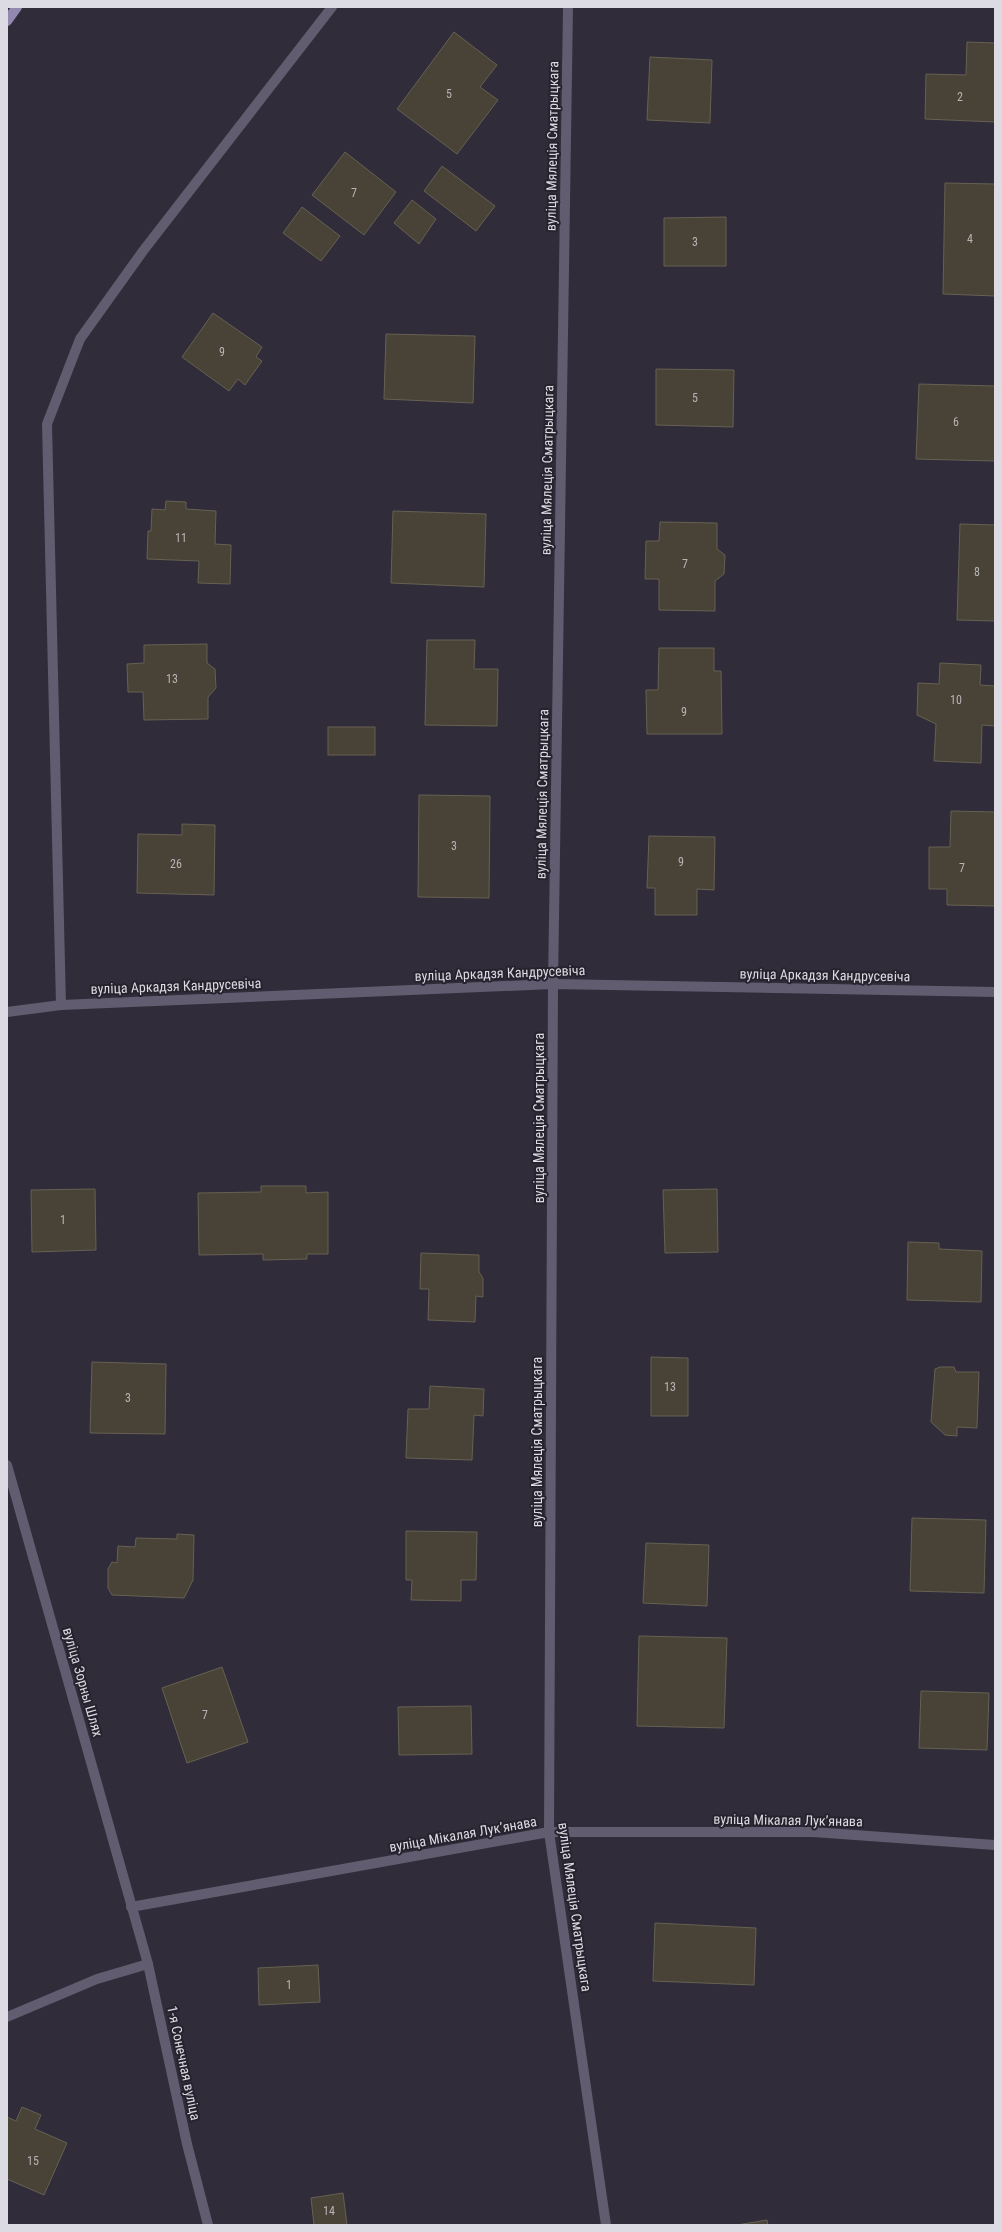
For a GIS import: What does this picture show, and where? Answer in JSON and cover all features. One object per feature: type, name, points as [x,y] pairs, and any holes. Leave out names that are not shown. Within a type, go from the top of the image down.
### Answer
[{"type":"main road","points":[[7,21],[17,7]]},
{"type":"street","points":[[61,1004],[47,424],[80,339],[142,251],[332,7]]},
{"type":"street","name":"вуліца Мялеція Сматрыцкага","points":[[568,7],[553,984],[549,1832],[606,2225]]},
{"type":"street","name":"вуліца Аркадзя Кандрусевіча","points":[[7,1012],[61,1004],[553,984],[995,992]]},
{"type":"street","name":"вуліца Зорны Шлях","points":[[7,1465],[131,1907]]},
{"type":"street","name":"вуліца Мікалая Лукʼянава","points":[[131,1907],[549,1832],[813,1832],[995,1845]]},
{"type":"street","name":"1-я Сонечная вуліца","points":[[131,1907],[148,1964],[188,2144],[208,2225]]},
{"type":"street","points":[[7,2017],[97,1979],[148,1964]]},
{"type":"building","points":[[454,32],[497,65],[480,87],[498,100],[457,154],[397,109]]},
{"type":"building","points":[[967,42],[995,43],[995,122],[925,119],[926,74],[966,75]]},
{"type":"building","points":[[650,57],[712,60],[710,123],[647,120]]},
{"type":"building","points":[[345,152],[396,192],[364,235],[312,195]]},
{"type":"building","points":[[442,166],[495,206],[476,231],[424,191]]},
{"type":"building","points":[[945,183],[995,184],[995,296],[943,294]]},
{"type":"building","points":[[412,200],[436,219],[419,244],[394,223]]},
{"type":"building","points":[[302,207],[340,236],[321,261],[283,233]]},
{"type":"building","points":[[726,217],[726,266],[664,266],[664,218]]},
{"type":"building","points":[[213,313],[262,347],[256,357],[262,361],[245,385],[238,379],[229,391],[182,357]]},
{"type":"building","points":[[386,334],[475,336],[473,403],[384,399]]},
{"type":"building","points":[[656,369],[734,370],[733,427],[656,425]]},
{"type":"building","points":[[919,384],[995,386],[995,461],[916,459]]},
{"type":"building","points":[[166,501],[186,502],[186,509],[216,511],[215,544],[231,545],[230,584],[198,583],[199,561],[147,559],[148,531],[151,531],[152,509],[165,510]]},
{"type":"building","points":[[393,511],[486,514],[484,587],[391,583]]},
{"type":"building","points":[[660,522],[717,523],[717,549],[725,555],[724,574],[715,581],[715,611],[659,610],[659,579],[645,579],[646,541],[659,541]]},
{"type":"building","points":[[960,524],[995,525],[995,621],[957,620]]},
{"type":"building","points":[[427,640],[475,640],[474,669],[498,669],[497,726],[425,725]]},
{"type":"building","points":[[207,644],[207,663],[215,669],[216,688],[208,697],[208,719],[144,720],[143,692],[128,692],[127,664],[144,663],[144,645]]},
{"type":"building","points":[[659,648],[714,648],[714,671],[721,671],[722,734],[647,734],[646,690],[658,690]]},
{"type":"building","points":[[940,663],[981,665],[980,685],[995,686],[995,726],[982,725],[981,763],[934,761],[936,724],[917,715],[918,683],[939,684]]},
{"type":"building","points":[[328,727],[375,727],[375,755],[328,755]]},
{"type":"building","points":[[419,795],[490,796],[489,898],[418,897]]},
{"type":"building","points":[[951,811],[995,812],[995,906],[947,905],[947,889],[929,889],[929,847],[950,847]]},
{"type":"building","points":[[182,824],[215,825],[214,895],[137,893],[138,834],[182,835]]},
{"type":"building","points":[[649,836],[715,837],[714,890],[697,889],[697,915],[655,915],[655,888],[647,888]]},
{"type":"building","points":[[261,1186],[306,1186],[306,1193],[328,1192],[328,1254],[307,1254],[307,1259],[263,1260],[263,1254],[199,1255],[198,1193],[261,1192]]},
{"type":"building","points":[[95,1189],[96,1250],[32,1252],[31,1190]]},
{"type":"building","points":[[717,1189],[718,1252],[665,1253],[663,1190]]},
{"type":"building","points":[[908,1242],[939,1243],[939,1249],[982,1251],[981,1302],[907,1300]]},
{"type":"building","points":[[421,1253],[479,1255],[479,1272],[483,1278],[483,1297],[476,1296],[475,1322],[428,1320],[429,1289],[420,1289]]},
{"type":"building","points":[[651,1357],[688,1358],[688,1416],[651,1416]]},
{"type":"building","points":[[92,1362],[166,1364],[165,1434],[90,1433]]},
{"type":"building","points":[[940,1367],[954,1367],[956,1372],[979,1372],[977,1428],[957,1427],[957,1436],[945,1435],[931,1422],[935,1369]]},
{"type":"building","points":[[430,1386],[484,1389],[483,1416],[474,1415],[472,1460],[406,1458],[408,1409],[429,1409]]},
{"type":"building","points":[[912,1518],[986,1520],[984,1593],[910,1591]]},
{"type":"building","points":[[406,1531],[477,1532],[476,1580],[461,1580],[461,1601],[411,1600],[412,1580],[406,1580]]},
{"type":"building","points":[[177,1534],[194,1535],[193,1580],[184,1598],[112,1595],[108,1588],[108,1569],[112,1562],[117,1563],[118,1546],[135,1547],[136,1538],[177,1539]]},
{"type":"building","points":[[646,1543],[709,1545],[707,1606],[643,1603]]},
{"type":"building","points":[[639,1636],[727,1638],[724,1728],[637,1726]]},
{"type":"building","points":[[222,1667],[248,1742],[187,1763],[162,1688]]},
{"type":"building","points":[[921,1691],[989,1693],[987,1750],[919,1748]]},
{"type":"building","points":[[471,1706],[472,1754],[399,1755],[398,1707]]},
{"type":"building","points":[[655,1923],[756,1928],[754,1985],[653,1981]]},
{"type":"building","points":[[318,1965],[320,2002],[259,2005],[258,1968]]},
{"type":"building","points":[[22,2107],[41,2115],[35,2129],[67,2143],[44,2195],[7,2179],[7,2117],[16,2121]]},
{"type":"building","points":[[343,2193],[347,2225],[314,2225],[311,2198]]},
{"type":"building","points":[[767,2220],[768,2225],[737,2225]]}]
